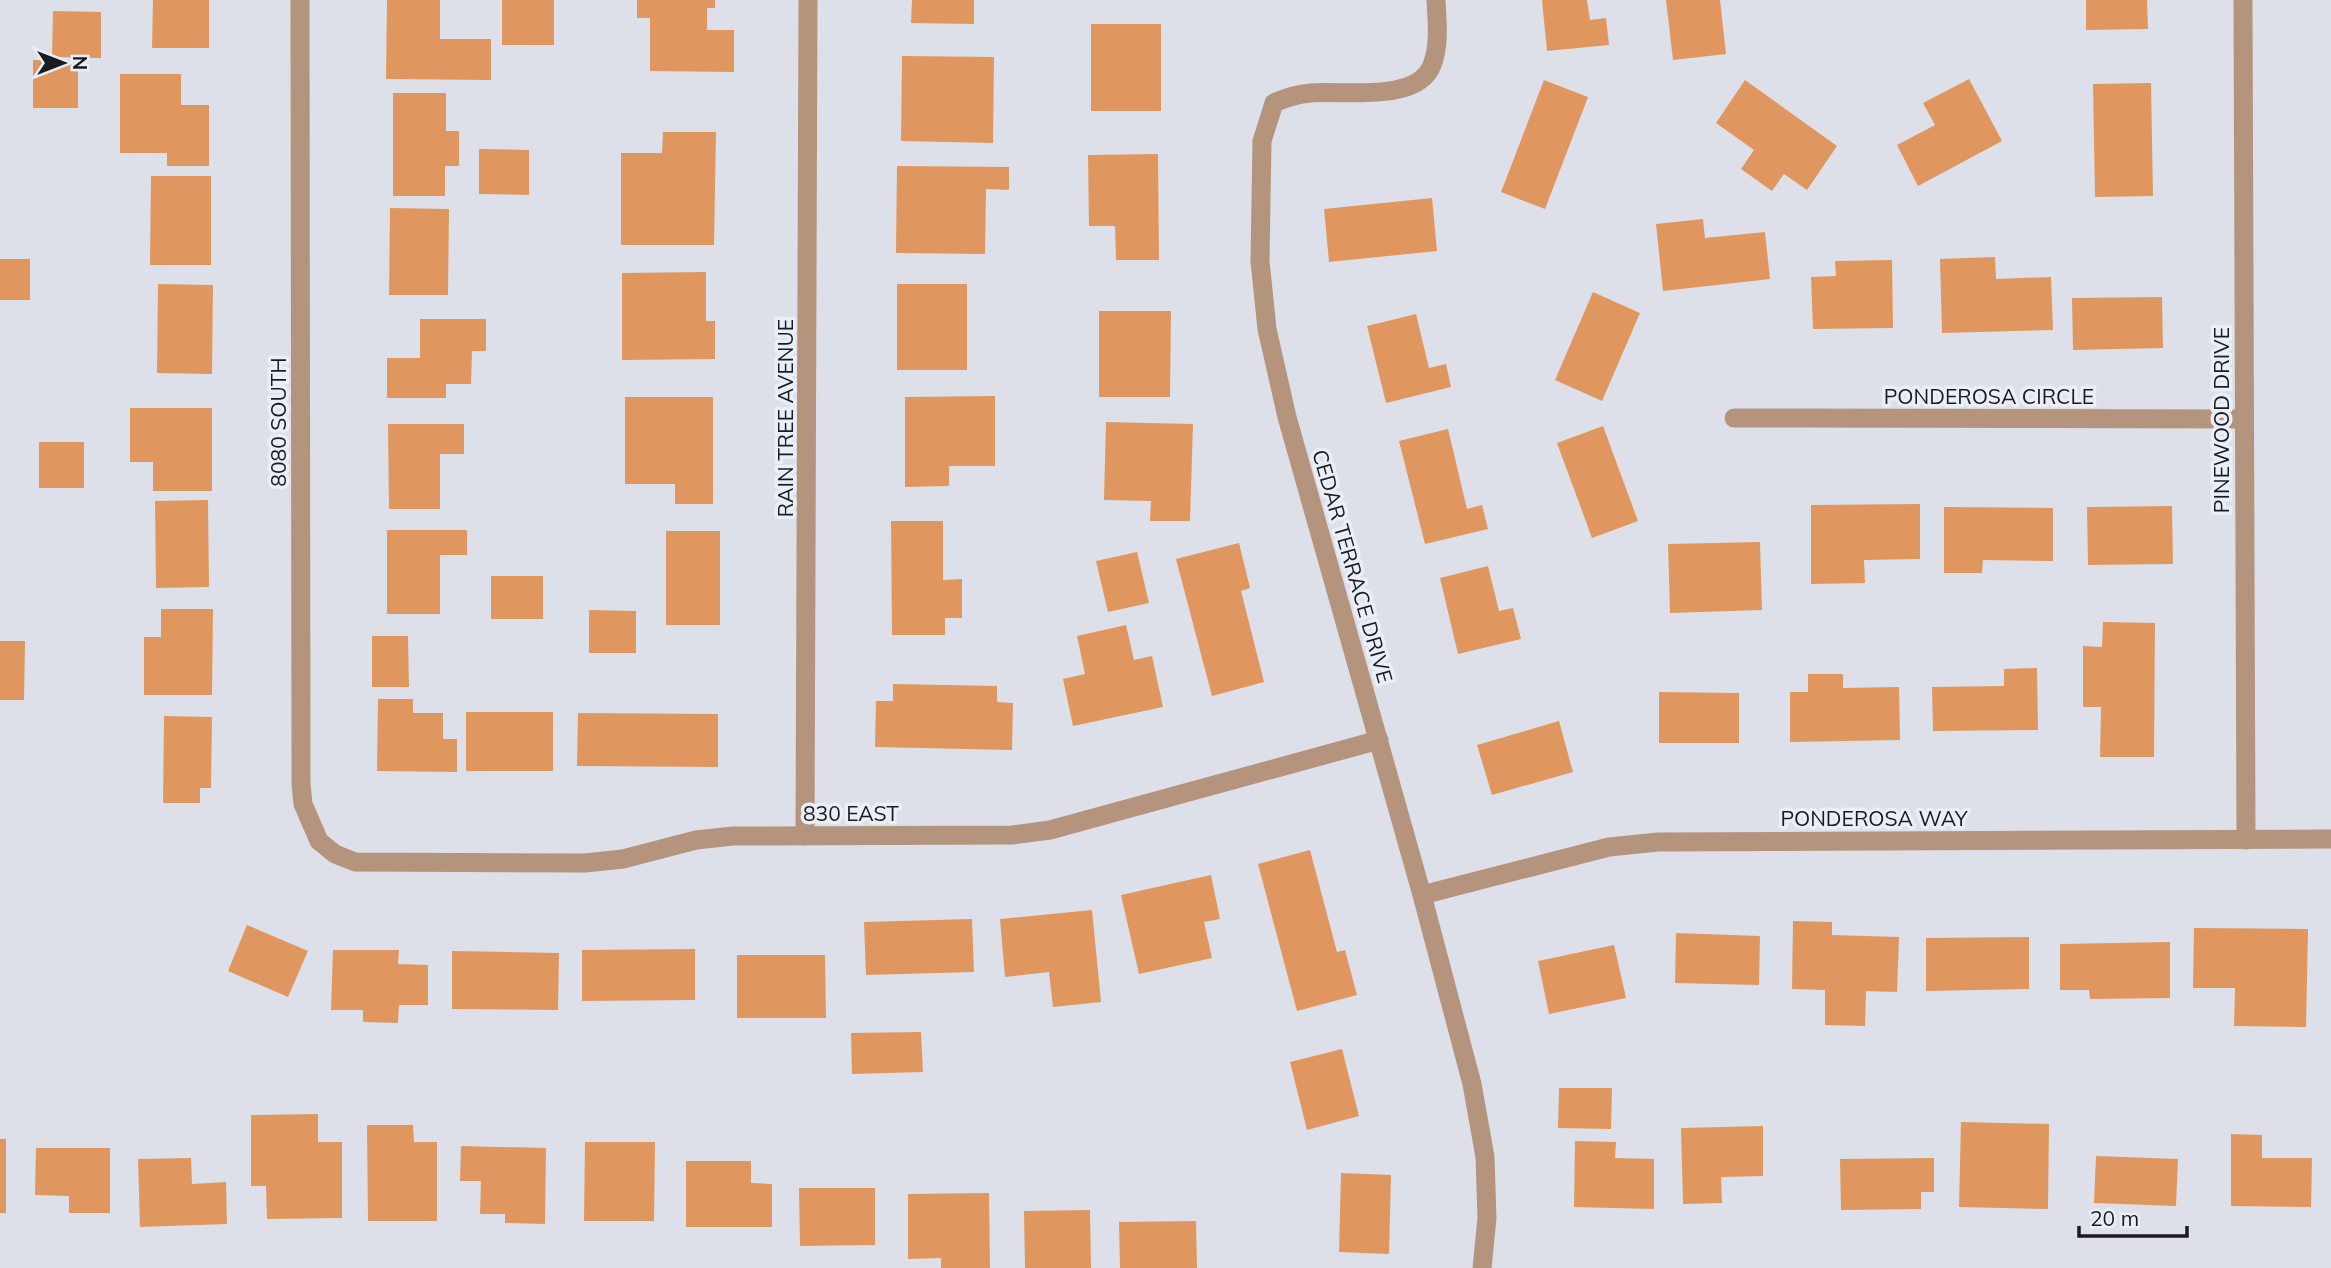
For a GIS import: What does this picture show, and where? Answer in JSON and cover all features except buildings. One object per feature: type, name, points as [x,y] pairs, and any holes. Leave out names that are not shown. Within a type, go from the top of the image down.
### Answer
[{"type":"street","name":"8080 SOUTH","points":[[300,0],[301,784],[303,804],[319,841]]},
{"type":"street","name":"RAIN TREE AVENUE","points":[[805,836],[808,0]]},
{"type":"street","name":"CEDAR TERRACE DRIVE","points":[[1436,0],[1437,51],[1431,69],[1418,84],[1374,93],[1315,92],[1289,96],[1274,103],[1262,141],[1260,261],[1267,329],[1287,417],[1422,894],[1472,1084],[1486,1157],[1487,1218],[1482,1268]]},
{"type":"street","name":"PINEWOOD DRIVE","points":[[2243,0],[2246,840]]},
{"type":"street","name":"PONDEROSA CIRCLE","points":[[1734,418],[2243,419]]},
{"type":"street","name":"830 EAST","points":[[319,841],[335,854],[355,862],[375,864],[571,863],[623,859],[696,839],[805,836],[971,837],[1050,830],[1379,740]]},
{"type":"street","name":"PONDEROSA WAY","points":[[1422,894],[1609,847],[1658,842],[2331,839]]}]
